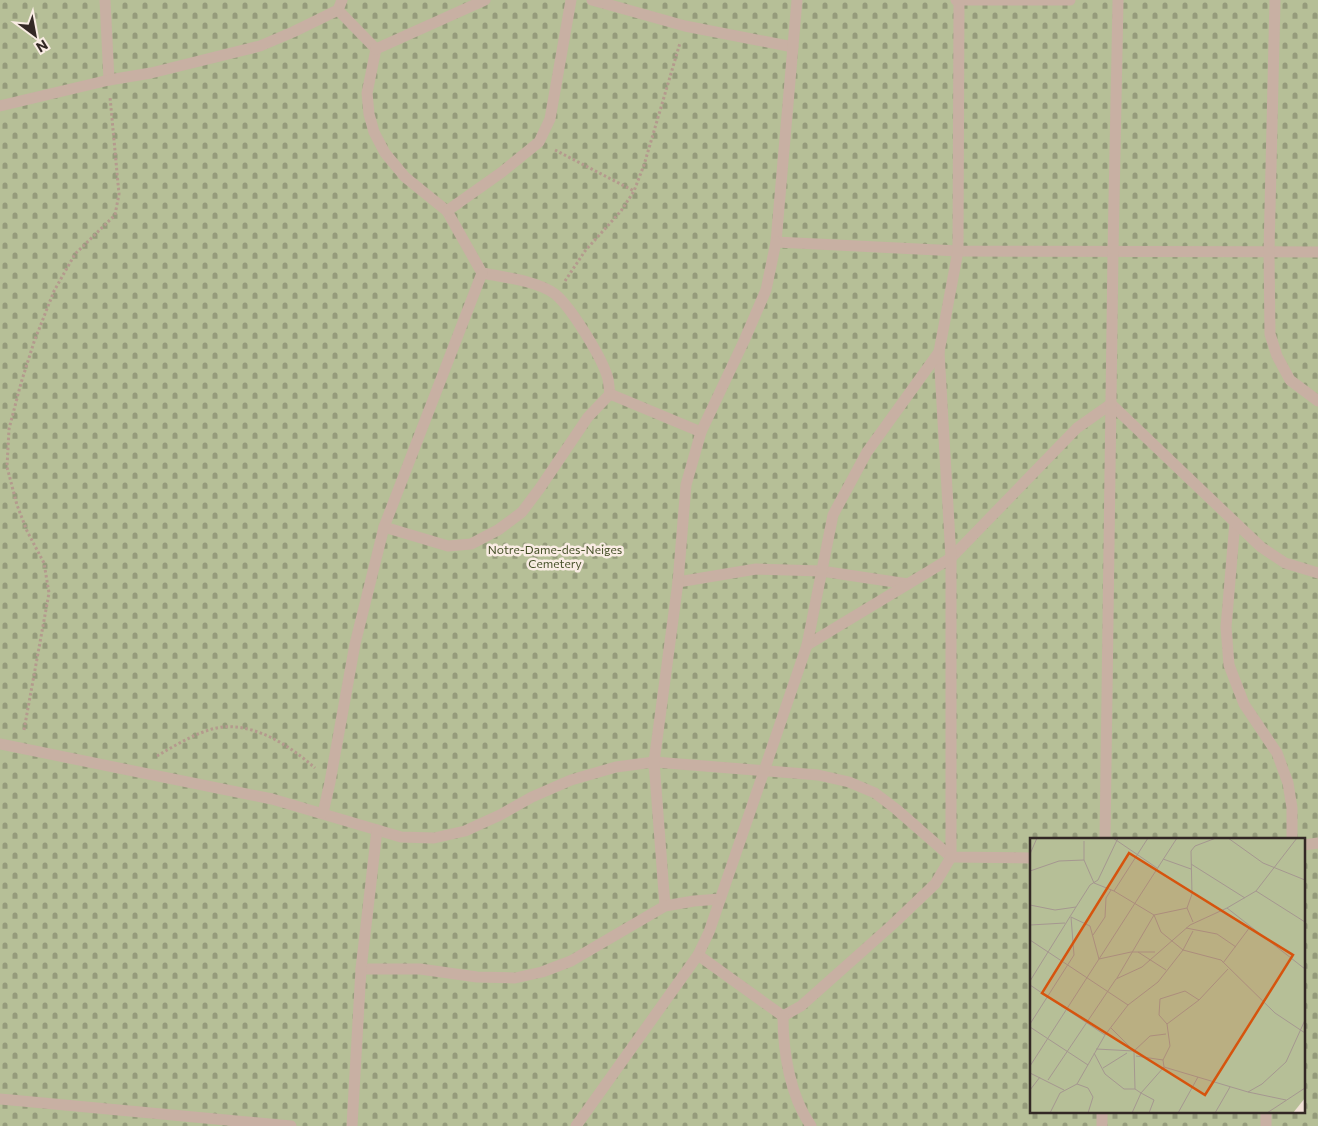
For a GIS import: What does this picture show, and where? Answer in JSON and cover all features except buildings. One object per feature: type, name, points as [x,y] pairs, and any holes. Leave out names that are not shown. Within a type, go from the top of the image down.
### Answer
[{"type":"lane","points":[[105,0],[109,80]]},
{"type":"lane","points":[[376,49],[485,0]]},
{"type":"lane","points":[[447,211],[502,172],[539,142],[550,119],[571,0]]},
{"type":"lane","points":[[592,0],[685,26],[793,47]]},
{"type":"lane","points":[[665,906],[654,762],[678,582],[686,485],[702,432],[766,290],[776,242],[797,0]]},
{"type":"lane","points":[[783,1016],[801,1006],[892,925],[935,884],[951,857],[950,558],[939,352],[958,251],[958,0],[1070,0]]},
{"type":"lane","points":[[1105,838],[1118,0]]},
{"type":"lane","points":[[1275,0],[1269,251],[1270,334],[1277,356],[1290,380],[1318,401]]},
{"type":"lane","points":[[0,106],[109,80],[151,73],[260,46],[293,32],[340,5],[376,49]]},
{"type":"lane","points":[[376,49],[367,93],[369,114],[374,132],[385,152],[406,177],[447,211],[482,273],[528,282],[555,294],[574,316],[597,355],[608,378],[610,394]]},
{"type":"lane","points":[[776,242],[958,251],[1113,253],[1318,252]]},
{"type":"lane","points":[[323,813],[355,644],[384,527],[482,273]]},
{"type":"lane","points":[[576,1126],[698,955],[709,932],[806,645],[833,515],[867,452],[939,352]]},
{"type":"lane","points":[[610,394],[702,432]]},
{"type":"lane","points":[[384,527],[448,546],[471,544],[498,530],[522,512],[588,417],[610,394]]},
{"type":"lane","points":[[1111,404],[1261,547],[1285,563],[1318,573]]},
{"type":"lane","points":[[806,645],[950,558],[1077,428],[1111,404]]},
{"type":"lane","points":[[1235,522],[1226,627],[1229,665],[1244,704],[1277,753],[1288,783],[1292,808],[1292,838]]},
{"type":"lane","points":[[678,582],[756,569],[821,572],[908,584]]},
{"type":"lane","points":[[0,744],[272,799],[401,837],[434,838],[465,831],[500,815],[532,797],[571,780],[616,767],[654,762],[818,775],[849,782],[875,793],[951,857],[1030,858]]},
{"type":"lane","points":[[352,1126],[361,969],[377,830]]},
{"type":"lane","points":[[361,969],[420,969],[477,977],[515,978],[542,972],[571,961],[665,906],[720,899]]},
{"type":"lane","points":[[698,955],[783,1016]]},
{"type":"lane","points":[[783,1016],[783,1042],[794,1089],[811,1126]]},
{"type":"lane","points":[[0,1099],[291,1126]]},
{"type":"path","points":[[555,294],[585,250],[620,211],[634,191],[644,165],[685,26]]},
{"type":"path","points":[[21,748],[49,593],[44,563],[27,532],[7,467],[9,429],[34,342],[54,291],[75,254],[115,215],[119,194],[109,80]]},
{"type":"path","points":[[539,142],[634,191]]},
{"type":"path","points":[[146,773],[155,757],[177,744],[198,734],[229,726],[262,734],[293,749],[330,782]]},
{"type":"green space","name":"Notre-Dame-des-Neiges Cemetery","points":[[0,0],[1318,0],[1318,1126],[0,1126]]}]
